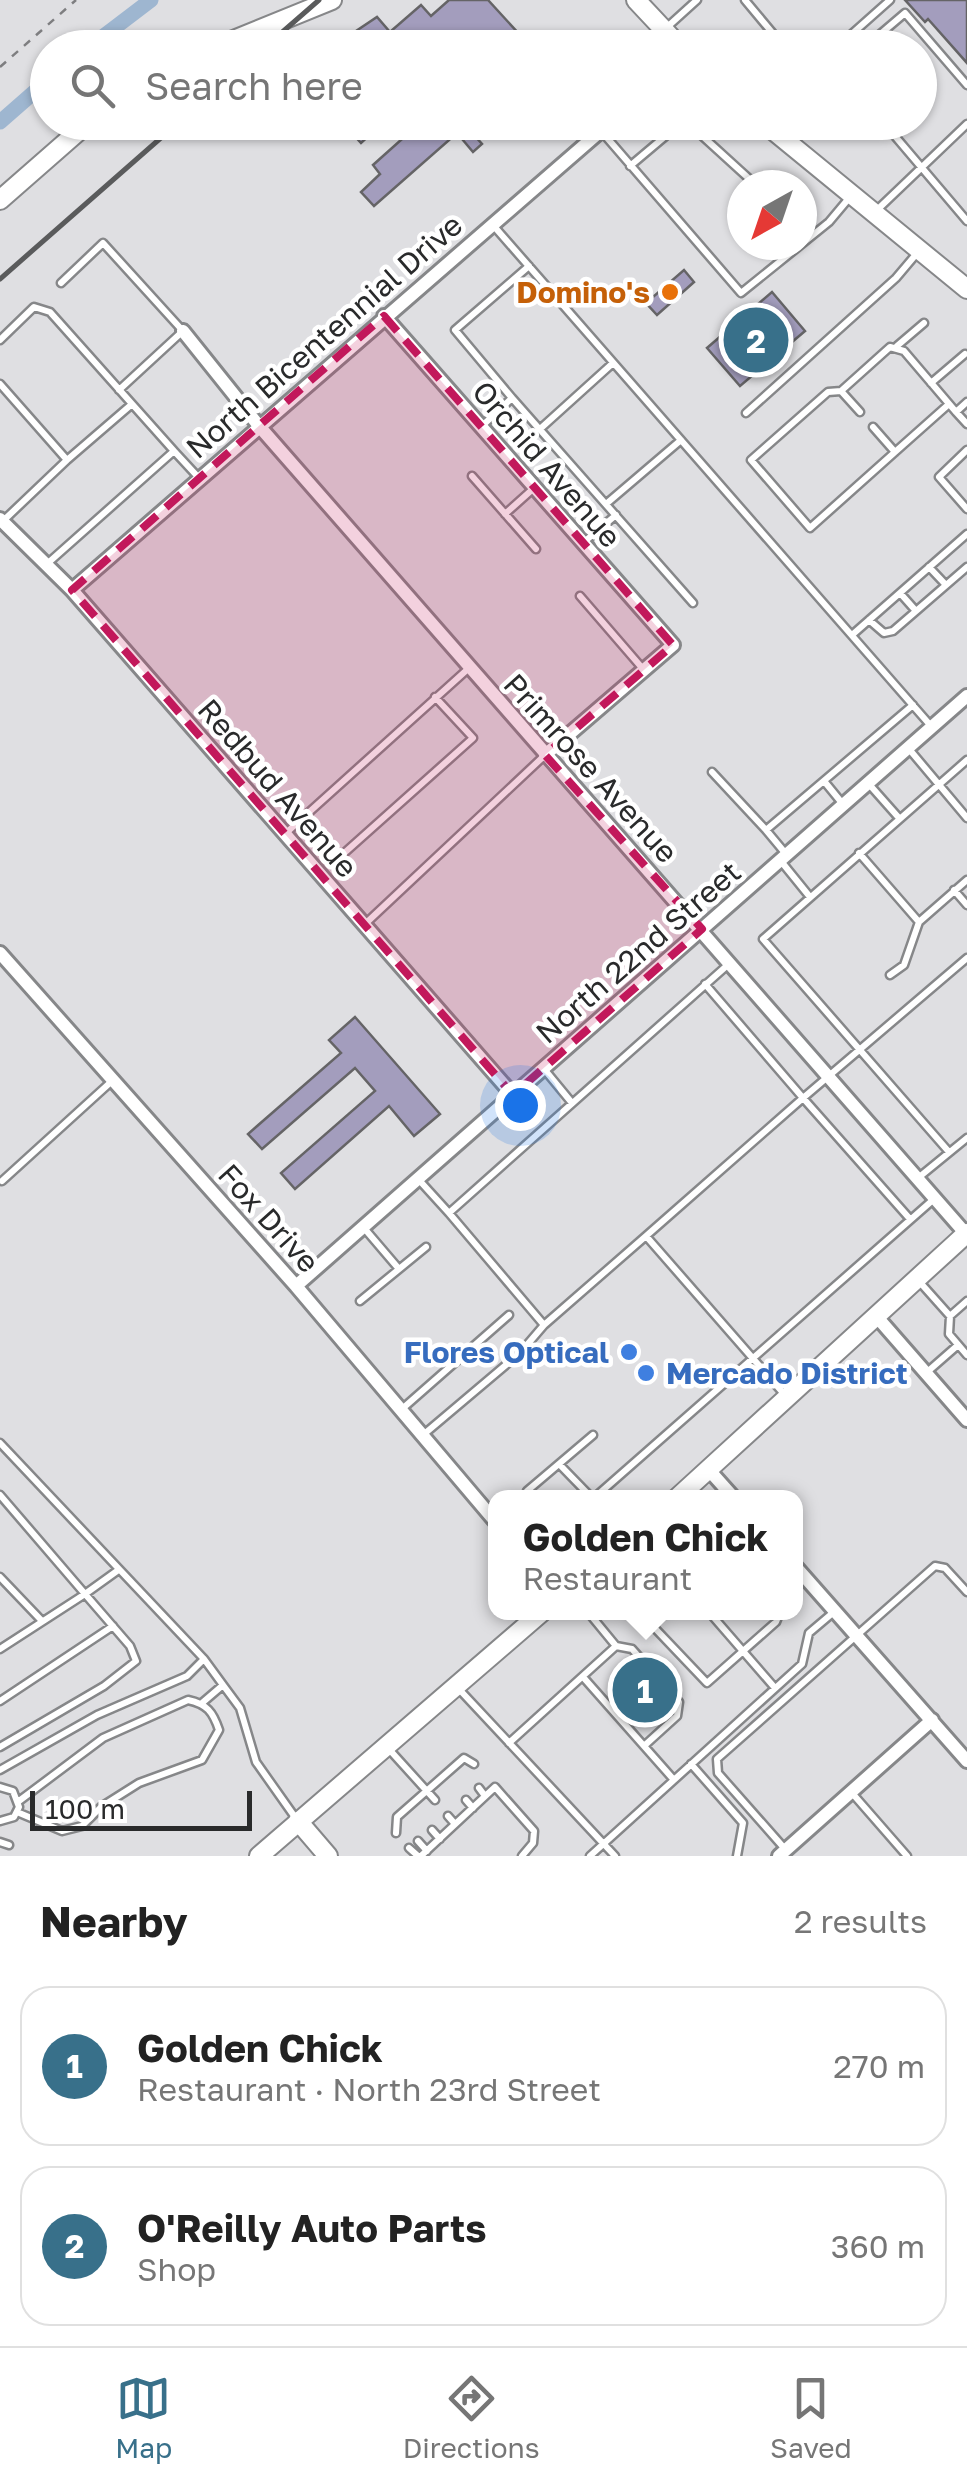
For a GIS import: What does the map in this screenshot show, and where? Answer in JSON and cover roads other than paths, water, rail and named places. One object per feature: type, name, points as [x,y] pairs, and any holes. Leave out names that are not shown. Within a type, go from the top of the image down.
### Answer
[{"type":"main road","points":[[258,30],[332,0]]},
{"type":"main road","points":[[636,0],[664,30]]},
{"type":"main road","points":[[0,200],[68,140]]},
{"type":"main road","points":[[796,140],[850,197],[967,289]]},
{"type":"main road","points":[[686,1490],[967,1234]]},
{"type":"main road","points":[[259,1856],[533,1620]]},
{"type":"main road","points":[[298,1822],[328,1856]]},
{"type":"street","name":"North Bicentennial Drive","points":[[72,590],[591,140]]},
{"type":"street","name":"Orchid Avenue","points":[[384,316],[673,645],[644,670]]},
{"type":"street","name":"Primrose Avenue","points":[[183,332],[259,426],[545,756],[702,929],[967,1234]]},
{"type":"street","name":"Redbud Avenue","points":[[2,519],[72,590],[513,1095]]},
{"type":"street","points":[[545,756],[644,670]]},
{"type":"street","name":"North 22nd Street","points":[[296,1286],[967,696]]},
{"type":"street","name":"Fox Drive","points":[[0,952],[296,1286],[488,1513]]},
{"type":"street","points":[[877,1317],[967,1420]]},
{"type":"street","points":[[709,1470],[727,1490]]},
{"type":"street","points":[[803,1575],[967,1761]]},
{"type":"street","points":[[782,1853],[932,1720]]},
{"type":"lane","points":[[664,30],[697,0]]},
{"type":"lane","points":[[745,0],[770,30]]},
{"type":"lane","points":[[856,30],[890,0]]},
{"type":"lane","points":[[885,30],[905,13],[920,30]]},
{"type":"lane","points":[[937,50],[967,85]]},
{"type":"lane","points":[[873,215],[967,124]]},
{"type":"lane","points":[[614,140],[630,166],[742,294],[781,260]]},
{"type":"lane","points":[[630,166],[662,140]]},
{"type":"lane","points":[[707,140],[740,170]]},
{"type":"lane","points":[[898,140],[967,221]]},
{"type":"lane","points":[[817,228],[850,197]]},
{"type":"lane","points":[[492,224],[932,727]]},
{"type":"lane","points":[[62,283],[104,243],[183,332],[119,390]]},
{"type":"lane","points":[[746,414],[896,278],[918,251]]},
{"type":"lane","points":[[529,266],[455,330],[694,603]]},
{"type":"lane","points":[[0,340],[34,307],[50,312],[200,478]]},
{"type":"lane","points":[[924,323],[898,346],[890,346],[841,390],[828,392],[751,460],[810,528],[949,404]]},
{"type":"lane","points":[[898,346],[967,424]]},
{"type":"lane","points":[[931,383],[965,354]]},
{"type":"lane","points":[[540,429],[614,363]]},
{"type":"lane","points":[[0,384],[68,460]]},
{"type":"lane","points":[[841,390],[860,412]]},
{"type":"lane","points":[[481,426],[512,398]]},
{"type":"lane","points":[[956,412],[967,402]]},
{"type":"lane","points":[[2,519],[132,404]]},
{"type":"lane","points":[[873,427],[895,452]]},
{"type":"lane","points":[[606,504],[681,440]]},
{"type":"lane","points":[[48,564],[174,450]]},
{"type":"lane","points":[[967,450],[939,477],[967,509]]},
{"type":"lane","points":[[472,476],[536,549]]},
{"type":"lane","points":[[505,514],[534,487]]},
{"type":"lane","points":[[583,543],[616,515]]},
{"type":"lane","points":[[852,635],[964,536],[967,546]]},
{"type":"lane","points":[[930,567],[946,585]]},
{"type":"lane","points":[[869,620],[884,633],[967,567]]},
{"type":"lane","points":[[900,593],[916,611]]},
{"type":"lane","points":[[580,596],[644,670]]},
{"type":"lane","points":[[285,834],[469,668]]},
{"type":"lane","points":[[342,855],[472,738],[435,698]]},
{"type":"lane","points":[[766,830],[913,705]]},
{"type":"lane","points":[[908,748],[967,818]]},
{"type":"lane","points":[[364,925],[545,756]]},
{"type":"lane","points":[[949,1152],[763,939],[967,760]]},
{"type":"lane","points":[[712,772],[766,830],[810,896]]},
{"type":"lane","points":[[824,781],[844,804]]},
{"type":"lane","points":[[868,783],[899,818]]},
{"type":"lane","points":[[859,853],[919,922]]},
{"type":"lane","points":[[890,975],[904,965],[919,922],[967,880]]},
{"type":"lane","points":[[954,890],[967,905]]},
{"type":"lane","points":[[422,1435],[967,958]]},
{"type":"lane","points":[[448,1213],[730,962]]},
{"type":"lane","points":[[705,984],[910,1219]]},
{"type":"lane","points":[[543,1069],[572,1103]]},
{"type":"lane","points":[[2,1181],[113,1080]]},
{"type":"lane","points":[[918,1178],[967,1138]]},
{"type":"lane","points":[[418,1178],[544,1325]]},
{"type":"lane","points":[[602,1490],[935,1198]]},
{"type":"lane","points":[[363,1227],[399,1269]]},
{"type":"lane","points":[[646,1236],[788,1398]]},
{"type":"lane","points":[[360,1301],[426,1246]]},
{"type":"lane","points":[[917,1280],[950,1316]]},
{"type":"lane","points":[[967,1301],[950,1316],[949,1334],[967,1354]]},
{"type":"lane","points":[[401,1410],[508,1314]]},
{"type":"lane","points":[[926,1373],[958,1345]]},
{"type":"lane","points":[[529,1490],[593,1434]]},
{"type":"lane","points":[[0,1443],[204,1659],[240,1708],[256,1762],[298,1822]]},
{"type":"lane","points":[[559,1464],[585,1490]]},
{"type":"lane","points":[[0,1495],[130,1646],[136,1662],[0,1747]]},
{"type":"lane","points":[[782,1853],[718,1773],[718,1759],[935,1566],[945,1568],[967,1592]]},
{"type":"lane","points":[[0,1649],[117,1571]]},
{"type":"lane","points":[[0,1577],[42,1621]]},
{"type":"lane","points":[[590,1856],[802,1664],[809,1634],[835,1611]]},
{"type":"lane","points":[[595,1620],[616,1646],[636,1654],[680,1707],[677,1716],[644,1746]]},
{"type":"lane","points":[[648,1620],[702,1682],[708,1683],[773,1620]]},
{"type":"lane","points":[[715,1620],[776,1688]]},
{"type":"lane","points":[[0,1701],[113,1626]]},
{"type":"lane","points":[[509,1743],[616,1646]]},
{"type":"lane","points":[[0,1770],[97,1715],[188,1676],[204,1659]]},
{"type":"lane","points":[[583,1676],[674,1780]]},
{"type":"lane","points":[[202,1703],[223,1685]]},
{"type":"lane","points":[[456,1686],[615,1856]]},
{"type":"lane","points":[[18,1812],[62,1832],[82,1826],[100,1806],[139,1784],[202,1760],[219,1730],[214,1714],[202,1703],[188,1700],[102,1738],[19,1801]]},
{"type":"lane","points":[[386,1746],[434,1800]]},
{"type":"lane","points":[[396,1833],[397,1818],[445,1774],[464,1758],[474,1764]]},
{"type":"lane","points":[[457,1764],[465,1772]]},
{"type":"lane","points":[[690,1764],[743,1824],[737,1856]]},
{"type":"lane","points":[[445,1774],[453,1784]]},
{"type":"lane","points":[[488,1780],[534,1831],[533,1842],[522,1856]]},
{"type":"lane","points":[[0,1787],[13,1791],[19,1801],[18,1812]]},
{"type":"lane","points":[[422,1854],[495,1787]]},
{"type":"lane","points":[[479,1788],[486,1796]]},
{"type":"lane","points":[[850,1792],[908,1856]]},
{"type":"lane","points":[[466,1800],[473,1808]]},
{"type":"lane","points":[[410,1806],[418,1814]]},
{"type":"lane","points":[[0,1822],[18,1812]]},
{"type":"lane","points":[[448,1816],[455,1824]]},
{"type":"lane","points":[[397,1818],[405,1826]]},
{"type":"lane","points":[[432,1830],[440,1838]]},
{"type":"lane","points":[[418,1841],[422,1854]]},
{"type":"lane","points":[[409,1848],[422,1854]]},
{"type":"waterway","points":[[112,30],[151,0]]},
{"type":"waterway","points":[[0,122],[30,96]]},
{"type":"railway","points":[[285,30],[319,0]]},
{"type":"railway","points":[[0,279],[158,140]]},
{"type":"place","name":"Domino's","points":[[670,292]]},
{"type":"place","name":"O'Reilly Auto Parts","points":[[756,340]]},
{"type":"place","name":"Flores Optical","points":[[629,1352]]},
{"type":"place","name":"Mercado District","points":[[646,1373]]},
{"type":"place","name":"Golden Chick","points":[[645,1690]]}]
